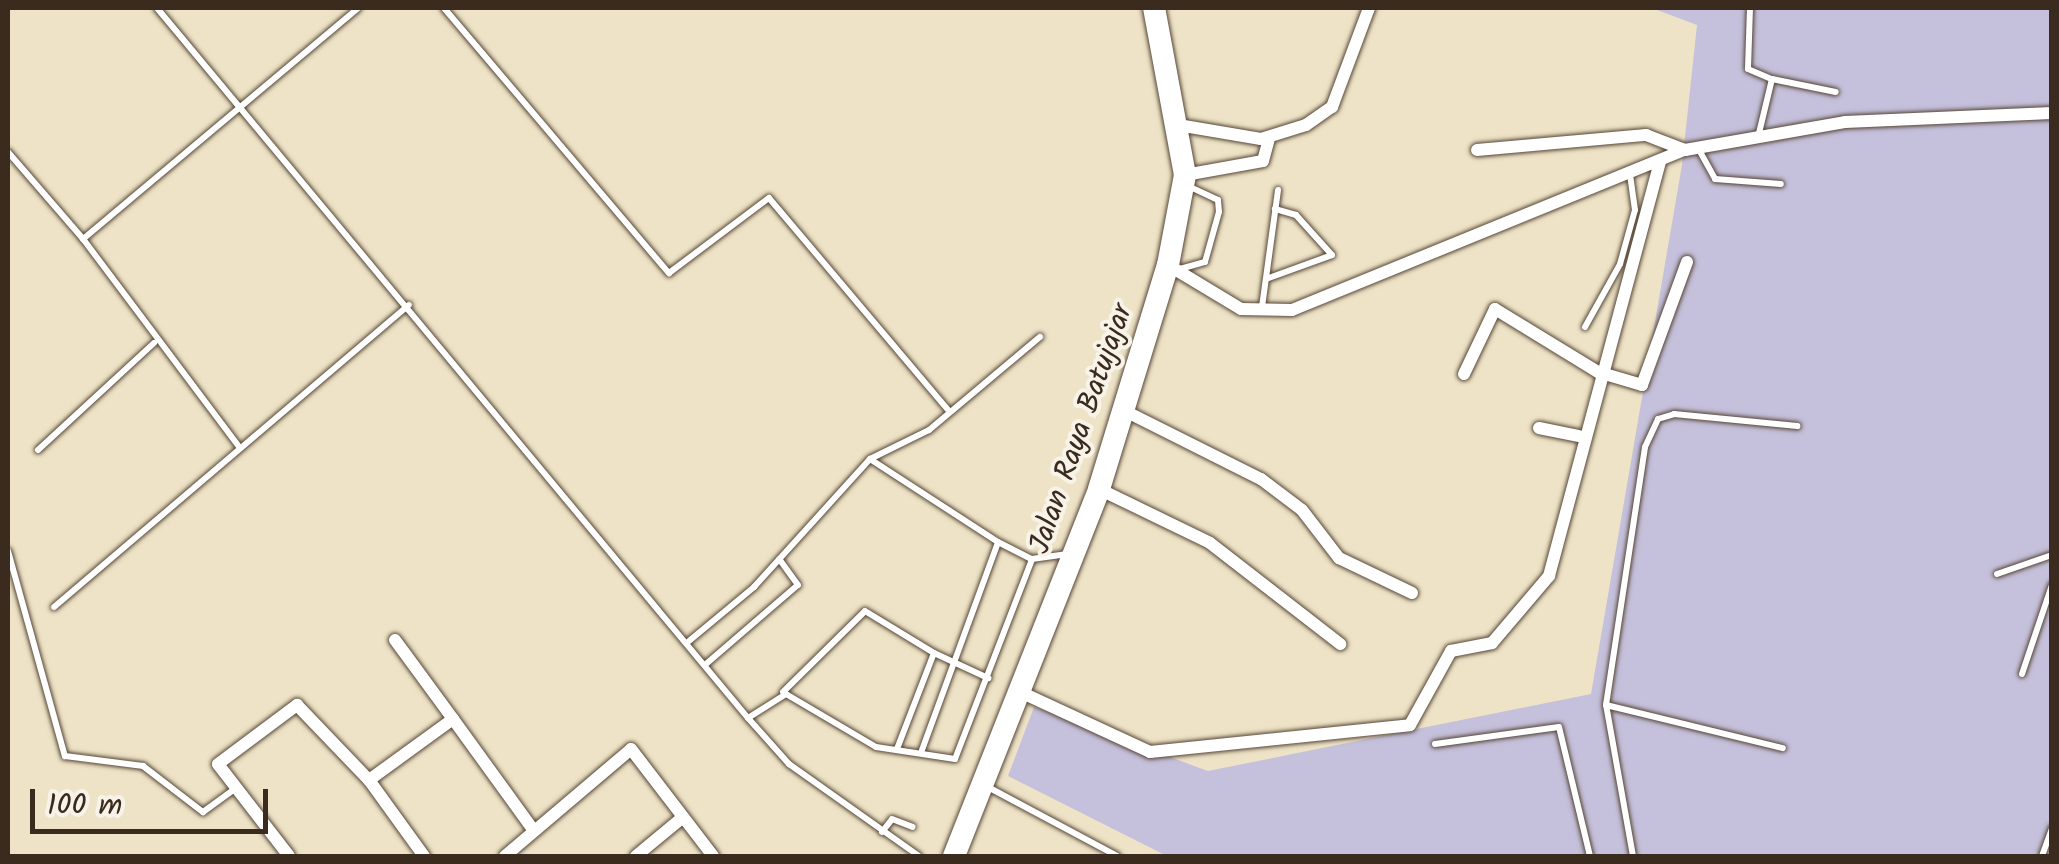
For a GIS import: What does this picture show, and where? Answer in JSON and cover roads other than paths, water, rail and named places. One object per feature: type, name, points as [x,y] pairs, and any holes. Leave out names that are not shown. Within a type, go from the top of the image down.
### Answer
[{"type":"highway","name":"Jalan Raya Batujajar","points":[[954,856],[1098,489],[1171,267],[1185,180],[1178,124],[1154,8]]},
{"type":"street","points":[[1178,124],[1269,138],[1332,107],[1369,8]]},
{"type":"street","points":[[1171,267],[1261,315],[1692,148],[1759,133],[2052,114]]},
{"type":"street","points":[[1476,150],[1646,135],[1692,148]]},
{"type":"street","points":[[1185,180],[1263,161],[1269,138]]},
{"type":"street","points":[[1016,690],[1150,752],[1410,725],[1451,651],[1492,644],[1515,609],[1536,600],[1660,160]]},
{"type":"street","points":[[1464,374],[1490,309],[1598,372],[1635,385],[1650,380],[1687,262]]},
{"type":"street","points":[[1124,410],[1260,479],[1302,510],[1339,558],[1412,593]]},
{"type":"street","points":[[1539,428],[1580,436]]},
{"type":"street","points":[[1098,489],[1210,543],[1340,644]]},
{"type":"street","points":[[395,640],[534,831]]},
{"type":"street","points":[[288,856],[233,790],[218,764],[289,705],[304,709],[369,780],[424,856]]},
{"type":"street","points":[[369,780],[453,720]]},
{"type":"street","points":[[505,856],[620,753],[640,753],[713,856]]},
{"type":"street","points":[[636,856],[683,816]]},
{"type":"lane","points":[[157,8],[243,105],[789,764],[919,856]]},
{"type":"lane","points":[[83,240],[358,8]]},
{"type":"lane","points":[[444,8],[669,273],[769,198],[948,410]]},
{"type":"lane","points":[[1750,8],[1748,69],[1836,92]]},
{"type":"lane","points":[[1759,133],[1772,78]]},
{"type":"lane","points":[[1692,148],[1715,179],[1781,184]]},
{"type":"lane","points":[[8,152],[83,240],[154,343],[240,448]]},
{"type":"lane","points":[[1585,326],[1620,264],[1635,210],[1630,174]]},
{"type":"lane","points":[[1171,267],[1205,262],[1219,212],[1218,200],[1185,180]]},
{"type":"lane","points":[[1261,315],[1278,190]]},
{"type":"lane","points":[[1266,280],[1332,255],[1296,215],[1276,210]]},
{"type":"lane","points":[[54,606],[410,305]]},
{"type":"lane","points":[[689,641],[780,559],[870,459],[904,446],[1040,337]]},
{"type":"lane","points":[[38,450],[154,343]]},
{"type":"lane","points":[[1633,856],[1606,704],[1645,446],[1658,419],[1797,426]]},
{"type":"lane","points":[[870,459],[998,542],[1032,558],[1072,553]]},
{"type":"lane","points":[[922,750],[998,542]]},
{"type":"lane","points":[[8,551],[66,756],[144,766],[203,812],[233,790]]},
{"type":"lane","points":[[1997,574],[2052,556]]},
{"type":"lane","points":[[781,693],[876,747],[922,750],[955,758],[1032,558]]},
{"type":"lane","points":[[706,664],[798,585],[780,559]]},
{"type":"lane","points":[[2022,674],[2052,585]]},
{"type":"lane","points":[[748,718],[781,693],[860,612],[953,664],[988,678]]},
{"type":"lane","points":[[898,748],[934,653]]},
{"type":"lane","points":[[1606,704],[1783,748]]},
{"type":"lane","points":[[1435,744],[1559,727],[1590,856]]},
{"type":"lane","points":[[980,783],[1117,856]]},
{"type":"lane","points":[[882,832],[892,819],[913,827]]},
{"type":"lane","points":[[2042,856],[2052,828]]}]
